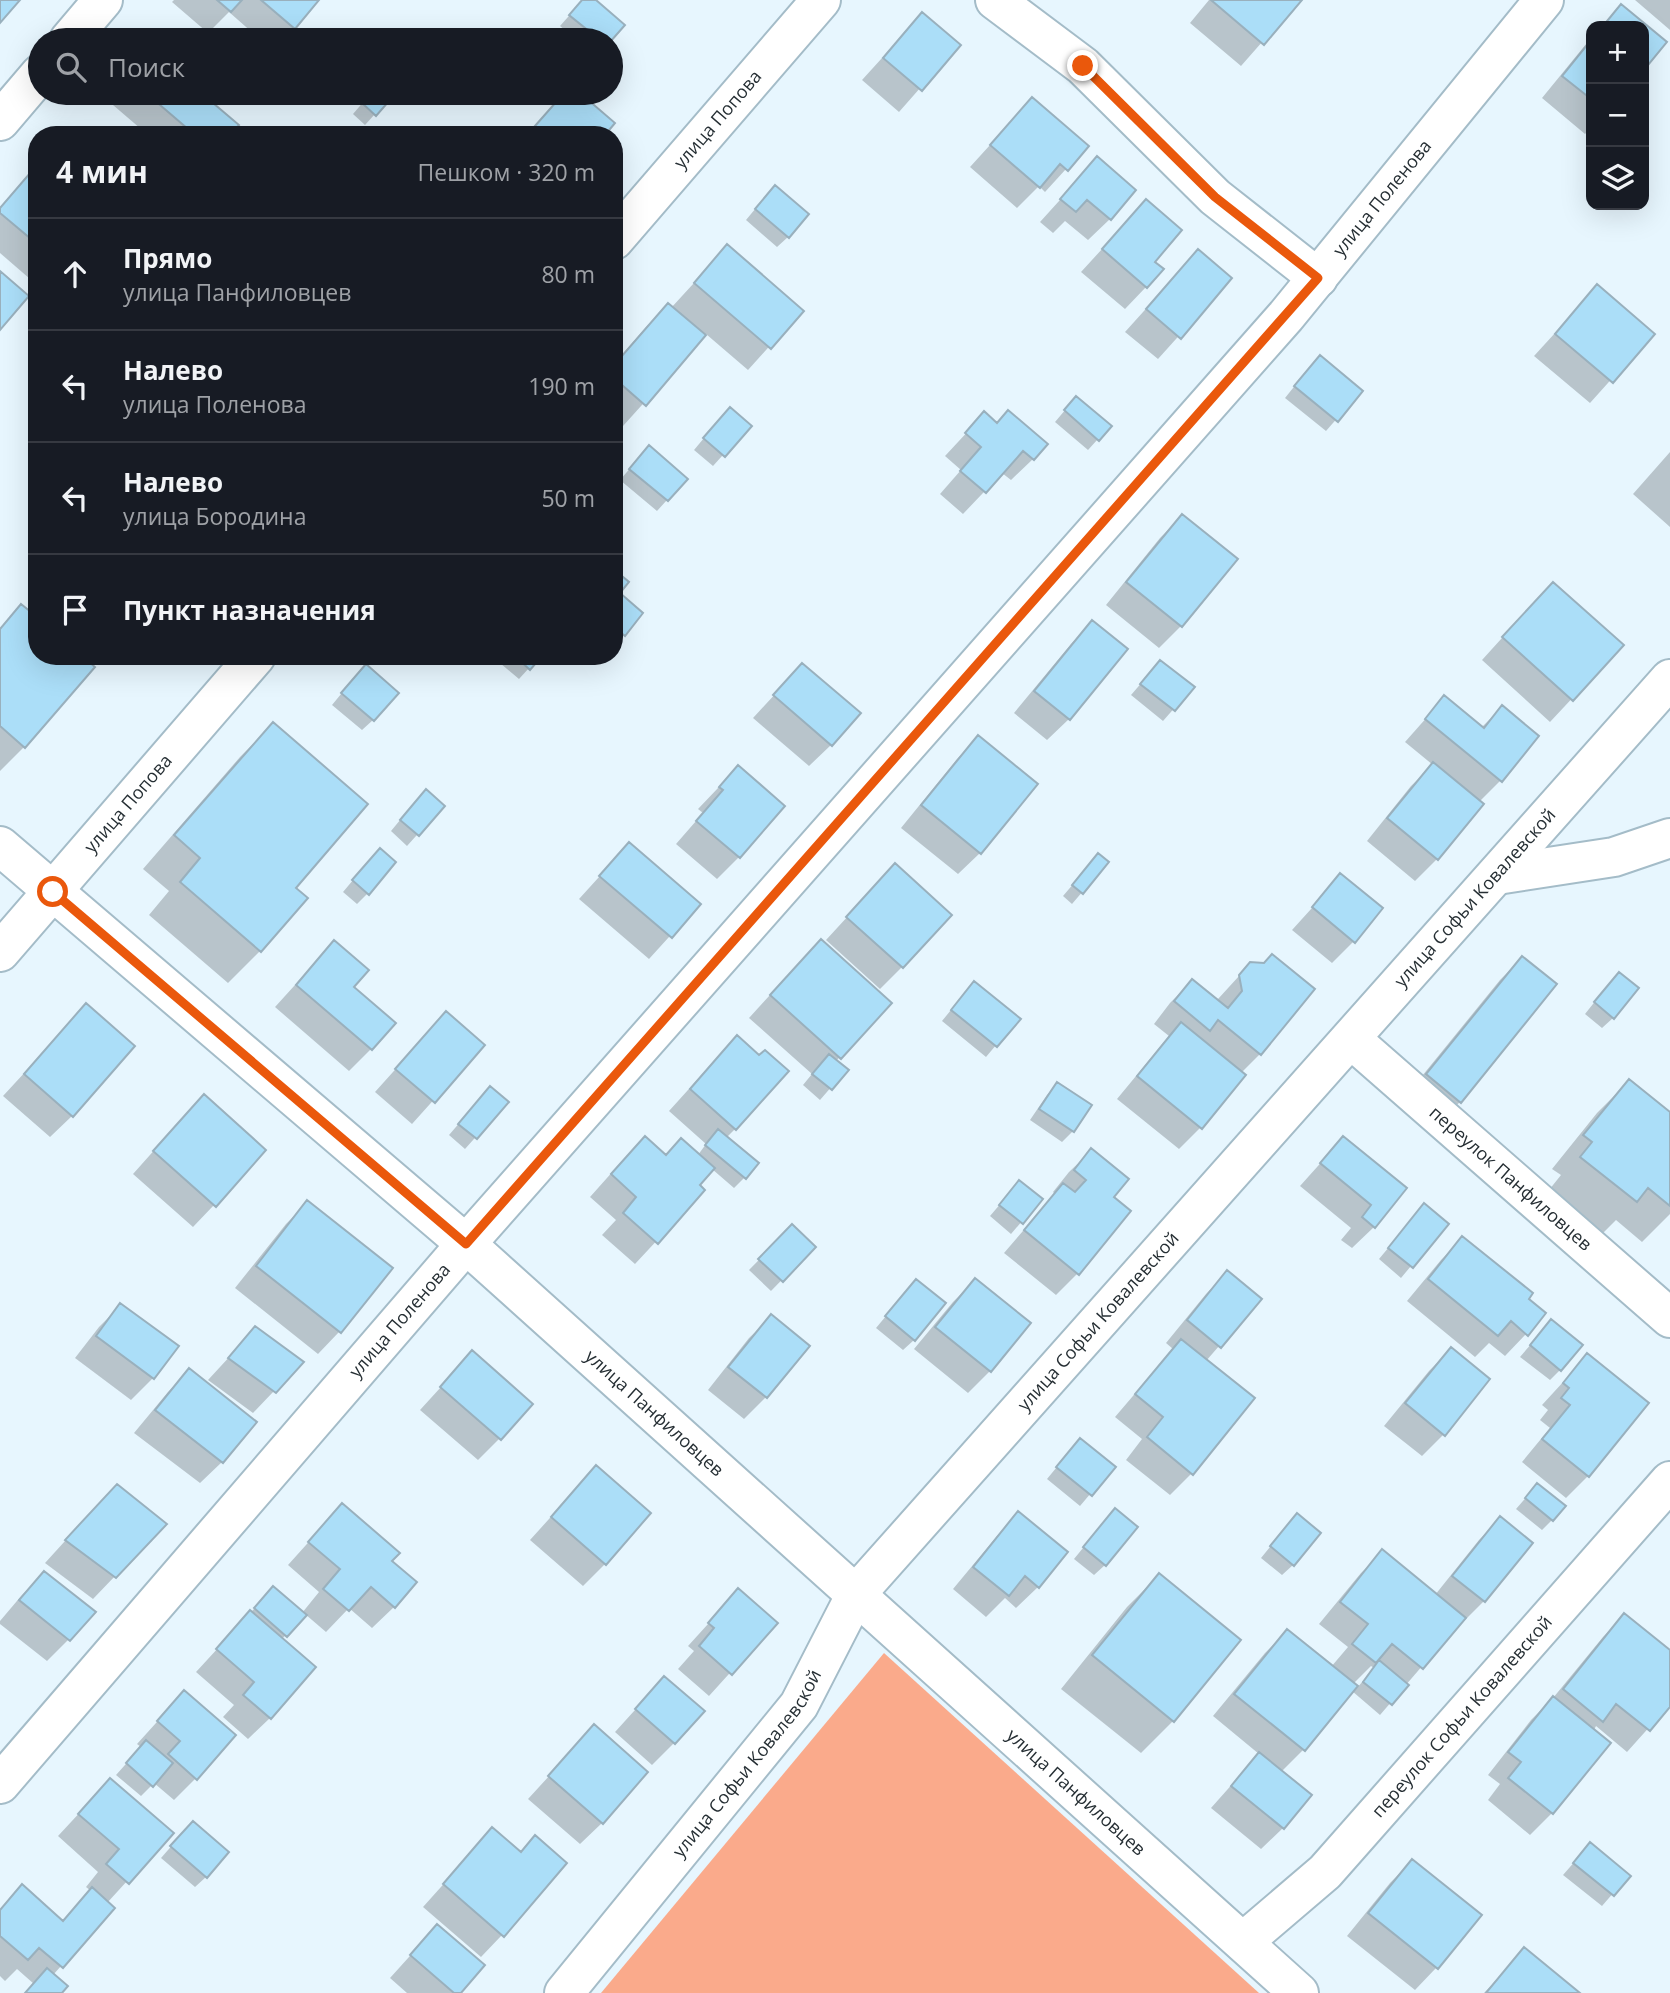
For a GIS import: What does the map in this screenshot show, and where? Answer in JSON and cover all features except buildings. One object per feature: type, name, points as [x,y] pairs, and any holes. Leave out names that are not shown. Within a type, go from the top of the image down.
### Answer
[{"type":"street","points":[[79,28],[103,0]]},
{"type":"street","name":"улица Попова","points":[[623,230],[821,0]]},
{"type":"street","points":[[995,0],[1083,66],[1215,197],[1318,278]]},
{"type":"street","name":"улица Поленова","points":[[0,1784],[466,1244],[1318,278],[1544,0]]},
{"type":"street","points":[[0,121],[28,88]]},
{"type":"street","name":"улица Попова","points":[[0,952],[248,665]]},
{"type":"street","name":"улица Софьи Ковалевской","points":[[564,1993],[799,1705],[856,1594],[1670,679]]},
{"type":"street","points":[[1497,875],[1614,857],[1670,838]]},
{"type":"street","name":"улица Панфиловцев","points":[[0,846],[466,1244],[1299,1993]]},
{"type":"street","name":"переулок Панфиловцев","points":[[1351,1039],[1670,1318]]},
{"type":"street","name":"переулок Софьи Ковалевской","points":[[1242,1942],[1325,1872],[1670,1481]]},
{"type":"shaded area","points":[[884,1653],[1259,1993],[601,1993]]},
{"type":"route","points":[[53,892],[466,1244],[1318,278],[1215,197],[1083,66]]}]
